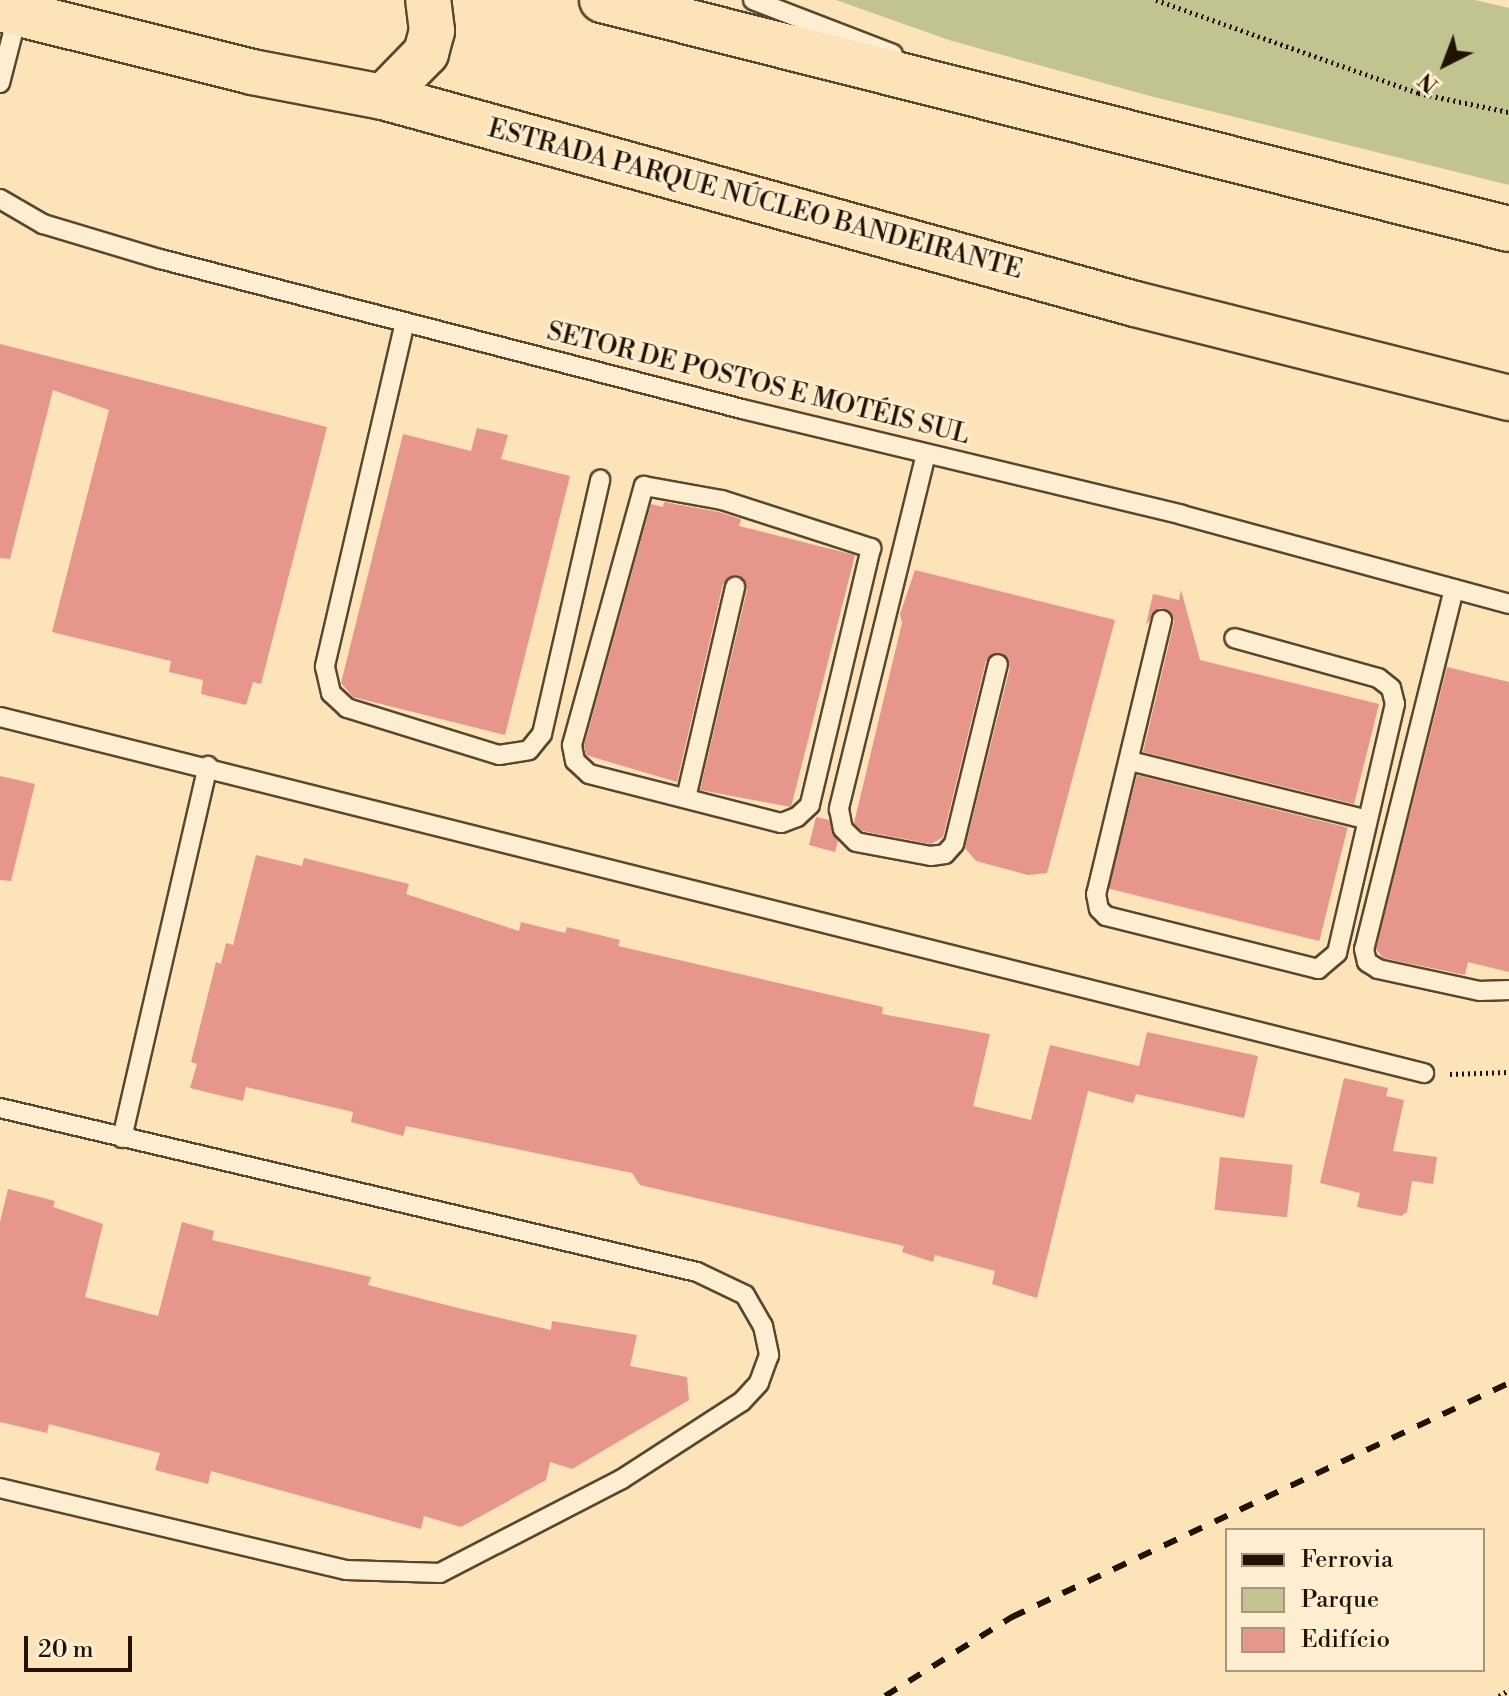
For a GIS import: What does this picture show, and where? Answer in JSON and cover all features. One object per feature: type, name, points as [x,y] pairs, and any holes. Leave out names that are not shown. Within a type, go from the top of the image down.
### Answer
[{"type":"highway","points":[[383,97],[426,53],[432,31],[428,0]]},
{"type":"highway","points":[[602,0],[1509,229]]},
{"type":"highway","name":"ESTRADA PARQUE NÚCLEO BANDEIRANTE","points":[[9,11],[252,72],[383,97],[1135,304],[1509,398]]},
{"type":"lane","points":[[753,0],[1018,106]]},
{"type":"lane","points":[[0,83],[9,11]]},
{"type":"lane","name":"SETOR DE POSTOS E MOTÉIS SUL","points":[[0,199],[43,224],[131,251],[926,454],[1182,515],[1509,604]]},
{"type":"lane","points":[[405,322],[325,667],[331,693],[347,708],[499,755],[529,750],[542,734],[600,480]]},
{"type":"lane","points":[[926,454],[839,809],[843,829],[856,842],[931,856],[945,854],[954,844],[998,664]]},
{"type":"lane","points":[[644,486],[722,500],[871,548],[810,805],[797,817],[781,823],[686,798],[589,774],[575,761],[572,745],[644,486]]},
{"type":"lane","points":[[686,798],[735,587]]},
{"type":"lane","points":[[1454,589],[1364,949],[1367,962],[1378,969],[1480,991],[1509,990]]},
{"type":"lane","points":[[1162,620],[1096,894],[1106,916],[1318,969],[1337,953],[1365,819],[1395,704],[1391,688],[1378,678],[1234,638]]},
{"type":"lane","points":[[0,717],[208,766],[1424,1073]]},
{"type":"lane","points":[[1130,761],[1365,819]]},
{"type":"lane","points":[[122,1138],[208,766]]},
{"type":"lane","points":[[0,1108],[697,1272],[745,1295],[763,1326],[769,1355],[759,1383],[741,1402],[622,1479],[440,1573],[346,1570],[0,1488]]},
{"type":"path","points":[[1156,0],[1418,93],[1509,112]]},
{"type":"path","points":[[1424,1073],[1509,1072]]},
{"type":"path","points":[[1499,1696],[1509,1690]]},
{"type":"green space","points":[[836,0],[1475,0],[1509,8],[1509,185],[1150,96],[949,40]]},
{"type":"building","points":[[0,344],[327,427],[261,684],[253,682],[246,705],[201,694],[203,680],[169,672],[171,661],[52,632],[109,410],[53,390],[10,559],[0,558]]},
{"type":"building","points":[[477,428],[508,435],[501,459],[570,476],[505,735],[353,697],[341,683],[403,434],[471,451]]},
{"type":"building","points":[[664,502],[719,512],[741,519],[739,526],[855,555],[791,807],[700,790],[747,590],[738,576],[723,584],[677,782],[586,755],[584,746],[651,504],[663,507]]},
{"type":"building","points":[[915,570],[1115,620],[1047,873],[1028,875],[976,861],[965,848],[1010,667],[1002,653],[986,661],[943,837],[931,844],[862,831],[854,823],[902,623],[900,614]]},
{"type":"building","points":[[1181,590],[1200,660],[1379,704],[1354,804],[1143,752],[1174,622],[1170,611],[1159,608],[1146,625],[1153,594],[1179,600]]},
{"type":"building","points":[[1447,667],[1509,682],[1509,972],[1468,962],[1465,975],[1383,958],[1376,949]]},
{"type":"building","points":[[1137,775],[1348,827],[1319,941],[1109,889]]},
{"type":"building","points":[[0,776],[35,784],[11,881],[0,880]]},
{"type":"building","points":[[816,817],[829,820],[838,841],[835,852],[809,845]]},
{"type":"building","points":[[256,855],[302,866],[304,858],[409,884],[406,894],[519,931],[521,922],[565,933],[567,927],[620,940],[618,946],[883,1007],[882,1014],[990,1034],[973,1106],[1031,1120],[1050,1045],[1139,1066],[1147,1032],[1258,1056],[1244,1118],[1136,1094],[1133,1103],[1088,1091],[1037,1298],[992,1284],[995,1271],[935,1255],[933,1262],[902,1252],[904,1246],[640,1185],[632,1173],[406,1126],[403,1136],[351,1122],[353,1112],[246,1087],[243,1101],[190,1088],[197,1064],[191,1062],[216,962],[221,964],[226,943],[233,945]]},
{"type":"building","points":[[1344,1078],[1388,1088],[1386,1096],[1404,1100],[1393,1151],[1437,1157],[1433,1184],[1412,1181],[1407,1212],[1401,1216],[1357,1207],[1360,1193],[1320,1183]]},
{"type":"building","points":[[1220,1157],[1293,1165],[1287,1217],[1214,1210]]},
{"type":"building","points":[[8,1189],[55,1201],[53,1207],[103,1224],[85,1297],[158,1316],[182,1222],[214,1231],[212,1240],[371,1277],[368,1285],[458,1308],[551,1330],[552,1321],[637,1335],[630,1366],[687,1377],[689,1400],[572,1469],[550,1462],[546,1480],[461,1527],[424,1516],[421,1529],[211,1471],[208,1484],[155,1470],[160,1453],[49,1424],[47,1433],[0,1422],[0,1222]]},
{"type":"railway","points":[[885,1696],[1012,1617],[1509,1383]]}]
